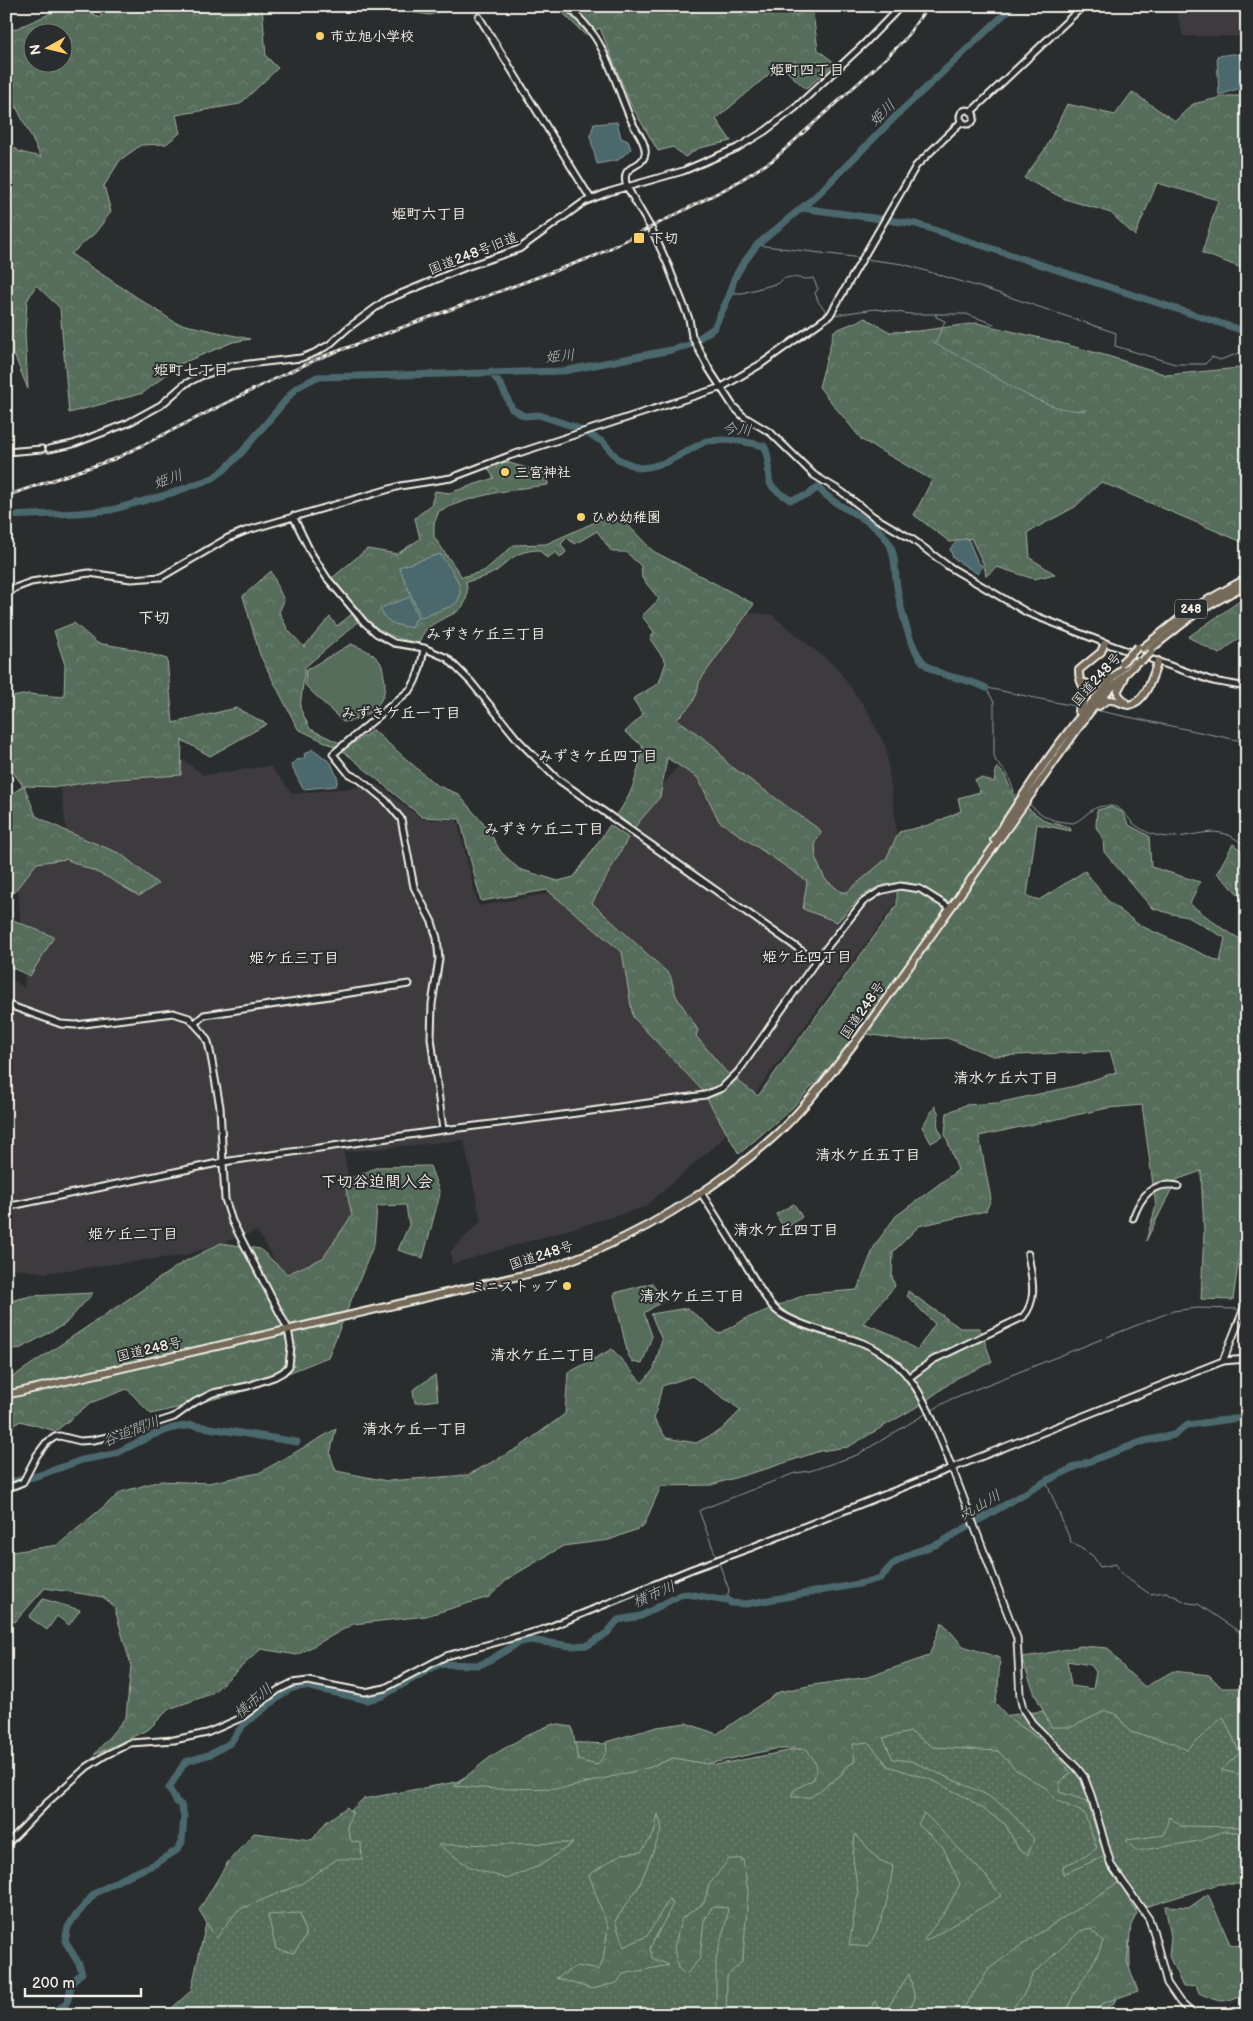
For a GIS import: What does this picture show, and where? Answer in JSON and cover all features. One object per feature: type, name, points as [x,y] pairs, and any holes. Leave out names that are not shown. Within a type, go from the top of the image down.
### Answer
[{"type":"highway","name":"国道248号","points":[[1019,806],[1086,717],[1089,708],[1140,660],[1145,649],[1193,608],[1247,578]]},
{"type":"highway","name":"国道248号","points":[[6,1395],[544,1270],[602,1248],[658,1219],[701,1193],[778,1132],[831,1074],[950,908],[1042,769],[1106,683],[1131,659],[1192,616],[1247,584]]},
{"type":"highway","points":[[1105,643],[1101,652],[1079,670],[1081,681],[1087,692],[1089,708],[1114,699],[1128,705],[1139,700],[1158,661]]},
{"type":"highway","points":[[1081,681],[1090,686],[1095,686],[1103,681],[1121,663],[1145,649]]},
{"type":"highway","points":[[1128,705],[1120,698],[1118,690],[1121,682],[1140,660]]},
{"type":"main road","points":[[1194,2015],[1180,2002],[1170,1988],[1164,1975],[1149,1919],[1111,1865],[1084,1777],[1032,1723],[1023,1709],[1020,1696],[1017,1638],[952,1468],[1223,1361],[1247,1300]]},
{"type":"street","points":[[567,6],[588,27],[597,40],[628,114],[645,148],[643,159],[625,174],[624,179],[653,232],[668,265],[689,319],[692,336],[709,369],[733,406],[743,416],[770,433],[814,475],[842,492],[874,517],[912,539],[948,566],[1028,613],[1105,643],[1213,680],[1247,687]]},
{"type":"street","name":"国道248号旧道","points":[[49,449],[73,444],[128,424],[161,405],[185,384],[201,376],[231,366],[301,358],[318,352],[386,300],[466,267],[519,249],[591,199],[683,171],[712,160],[757,136],[795,108],[864,44],[901,6]]},
{"type":"street","points":[[971,112],[1083,6]]},
{"type":"street","points":[[479,17],[591,199]]},
{"type":"street","points":[[966,110],[971,112],[974,118],[972,122],[966,124],[962,121],[960,118],[963,112],[966,110]]},
{"type":"street","points":[[6,595],[15,588],[31,582],[89,573],[138,580],[161,577],[228,538],[245,531],[400,486],[451,478],[493,461],[722,387],[761,364],[830,315],[916,166],[962,121]]},
{"type":"street","points":[[6,452],[42,449]]},
{"type":"street","points":[[293,516],[311,553],[327,578],[364,622],[384,638],[394,643],[424,648],[443,656],[456,666],[518,740],[556,778],[816,961]]},
{"type":"street","points":[[424,648],[422,663],[411,688],[333,754],[348,774],[359,779],[395,809],[402,819],[414,887],[432,922],[437,938],[439,959],[432,1004],[431,1038],[443,1130]]},
{"type":"street","points":[[6,1207],[224,1162],[443,1130],[706,1095],[722,1088],[738,1072],[816,961],[863,902],[880,891],[900,886],[920,889],[950,908]]},
{"type":"street","points":[[195,1023],[204,1015],[409,984]]},
{"type":"street","points":[[6,1004],[61,1024],[76,1025],[173,1013],[189,1018],[195,1023],[208,1042],[220,1107],[225,1199],[232,1221],[288,1329],[291,1346],[288,1366],[283,1372],[256,1384],[213,1393],[195,1402],[174,1417],[122,1434],[93,1440],[80,1441],[60,1436],[55,1437],[37,1455],[23,1482],[6,1489]]},
{"type":"street","points":[[1133,1218],[1140,1201],[1149,1191],[1170,1184],[1178,1186]]},
{"type":"street","points":[[6,1845],[87,1766],[106,1754],[130,1743],[174,1740],[207,1733],[251,1712],[278,1690],[292,1683],[308,1681],[365,1692],[385,1688],[446,1656],[545,1629],[952,1468],[928,1406],[910,1377],[890,1358],[868,1344],[816,1331],[775,1310],[701,1193]]},
{"type":"street","points":[[910,1377],[933,1360],[1022,1317],[1028,1310],[1034,1294],[1028,1254]]},
{"type":"street","points":[[1223,1361],[1247,1359]]},
{"type":"shaded area","points":[[1175,6],[1247,6],[1247,36],[1183,36]]},
{"type":"shaded area","points":[[740,611],[772,615],[836,667],[867,710],[886,748],[896,826],[895,904],[721,1140],[645,1207],[452,1264],[451,1251],[481,1221],[464,1140],[344,1152],[360,1245],[298,1300],[257,1231],[186,1255],[45,1273],[6,1267],[6,976],[25,988],[16,855],[68,843],[52,716],[111,708],[204,775],[270,766],[293,794],[378,785],[422,819],[457,820],[478,906],[580,888],[688,754],[665,730]]},
{"type":"green space","points":[[55,6],[81,6],[100,18],[105,6],[262,6],[266,56],[278,68],[240,104],[176,115],[180,133],[166,144],[141,145],[120,160],[104,186],[111,212],[95,233],[71,254],[176,323],[250,339],[233,342],[180,364],[143,393],[69,413],[60,308],[36,285],[27,301],[25,333],[28,389],[15,357],[6,352],[6,141],[20,152],[41,157],[6,86],[6,33],[22,26],[22,72],[72,72],[72,22],[31,22],[54,12]]},
{"type":"green space","points":[[395,6],[448,6],[447,9],[430,15],[404,11]]},
{"type":"green space","points":[[556,6],[781,6],[789,13],[797,15],[812,6],[818,50],[835,63],[806,89],[780,65],[716,119],[731,141],[699,148],[685,157],[673,147],[658,151],[630,103],[600,28],[585,35]]},
{"type":"green space","points":[[1132,92],[1175,121],[1193,104],[1227,96],[1247,96],[1247,270],[1202,253],[1218,200],[1157,183],[1135,236],[1111,213],[1065,199],[1024,178],[1046,148],[1067,104],[1115,115]]},
{"type":"green space","points":[[865,318],[890,332],[919,331],[977,323],[1057,342],[1167,375],[1239,368],[1247,370],[1247,544],[1101,482],[1075,507],[1028,532],[1030,558],[1055,574],[1034,579],[997,567],[986,576],[984,565],[971,538],[950,542],[914,515],[932,480],[862,440],[819,387],[834,331]]},
{"type":"green space","points":[[502,461],[548,474],[548,485],[492,494],[452,505],[439,511],[434,524],[434,537],[462,577],[484,571],[514,545],[546,544],[611,515],[624,521],[653,551],[754,604],[699,682],[697,694],[692,703],[677,719],[714,746],[728,764],[820,830],[821,833],[815,842],[816,860],[825,879],[841,892],[847,892],[886,859],[899,832],[929,825],[961,811],[958,798],[980,792],[975,780],[981,778],[994,782],[997,767],[1004,774],[1015,799],[1047,822],[1070,827],[1071,831],[1037,824],[1027,896],[1039,900],[1085,871],[1107,900],[1139,925],[1220,962],[1225,938],[1188,917],[1152,908],[1104,852],[1103,839],[1096,827],[1097,810],[1110,807],[1122,812],[1129,825],[1149,836],[1151,867],[1200,882],[1190,904],[1223,929],[1247,943],[1247,1242],[1241,1242],[1233,1300],[1201,1299],[1204,1232],[1201,1171],[1176,1180],[1146,1241],[1156,1206],[1142,1105],[1108,1108],[979,1136],[991,1199],[986,1211],[919,1226],[893,1252],[892,1276],[895,1286],[863,1323],[889,1333],[917,1350],[935,1324],[907,1296],[908,1291],[960,1328],[980,1328],[992,1362],[957,1378],[920,1405],[848,1447],[820,1451],[711,1485],[661,1486],[643,1527],[609,1540],[563,1546],[509,1578],[489,1597],[426,1616],[353,1624],[297,1655],[261,1649],[211,1694],[169,1709],[149,1729],[94,1755],[126,1717],[131,1666],[114,1606],[103,1597],[45,1588],[15,1622],[6,1618],[6,1553],[58,1545],[121,1492],[160,1481],[208,1483],[259,1473],[336,1429],[330,1454],[336,1471],[387,1481],[468,1475],[520,1447],[565,1414],[568,1373],[612,1349],[642,1383],[654,1369],[662,1340],[651,1314],[687,1308],[719,1334],[745,1319],[807,1294],[857,1290],[875,1245],[896,1216],[958,1170],[945,1134],[947,1113],[965,1105],[998,1103],[1075,1086],[1116,1072],[1110,1051],[993,1056],[947,1038],[905,1040],[867,1034],[826,1071],[792,1108],[739,1154],[702,1090],[633,1017],[622,952],[547,890],[481,901],[460,819],[422,817],[342,750],[298,729],[260,655],[243,596],[271,571],[284,601],[279,612],[288,630],[304,647],[330,617],[337,626],[357,610],[332,578],[367,549],[397,554],[420,539],[415,518],[431,505],[435,491],[449,493],[494,478],[487,467]],"holes":[[[597,531],[612,552],[626,552],[641,566],[642,578],[659,599],[642,616],[654,632],[650,639],[666,662],[659,683],[633,699],[643,715],[625,732],[643,746],[634,782],[617,815],[634,828],[660,797],[667,758],[698,778],[719,821],[807,881],[803,909],[837,922],[857,901],[870,891],[887,884],[897,883],[897,905],[758,1096],[726,1072],[696,1036],[698,1030],[676,996],[670,975],[592,903],[628,838],[610,825],[574,877],[558,881],[519,869],[501,852],[487,828],[458,794],[436,785],[373,730],[348,747],[310,729],[300,708],[305,667],[364,617],[377,628],[389,634],[419,643],[427,629],[461,608],[467,593],[466,582],[489,575],[521,553],[539,550],[547,558],[556,552],[560,558],[566,552],[561,544],[567,538],[575,544]],[[692,1376],[741,1410],[721,1430],[696,1443],[666,1438],[654,1419],[662,1386]]]},
{"type":"green space","points":[[1247,596],[1247,632],[1219,654],[1188,637]]},
{"type":"green space","points":[[74,623],[97,643],[133,649],[167,659],[173,723],[236,708],[267,724],[210,756],[182,740],[181,775],[102,780],[59,787],[24,786],[36,816],[68,832],[121,854],[158,884],[139,896],[107,877],[66,859],[37,863],[6,902],[6,798],[23,786],[6,762],[6,698],[28,694],[64,697],[65,665],[54,631]]},
{"type":"green space","points":[[351,644],[370,653],[380,662],[383,669],[385,686],[380,702],[368,714],[352,721],[343,722],[305,685],[306,670]]},
{"type":"green space","points":[[1233,844],[1247,855],[1247,903],[1217,873]]},
{"type":"green space","points":[[6,917],[54,937],[30,976],[6,965]]},
{"type":"green space","points":[[935,1106],[939,1114],[939,1130],[943,1136],[931,1143],[922,1127]]},
{"type":"green space","points":[[430,1166],[440,1194],[423,1258],[398,1250],[409,1225],[406,1205],[377,1206],[374,1244],[328,1357],[239,1393],[151,1414],[127,1389],[90,1403],[56,1431],[20,1421],[6,1432],[6,1377],[11,1378],[182,1263],[221,1243],[260,1249],[287,1274],[323,1258],[352,1215],[344,1181],[378,1167]]},
{"type":"green space","points":[[794,1204],[802,1217],[788,1227],[783,1227],[776,1214]]},
{"type":"green space","points":[[652,1283],[663,1301],[644,1313],[652,1336],[642,1364],[633,1362],[628,1355],[614,1295],[615,1293]]},
{"type":"green space","points":[[93,1293],[65,1324],[21,1348],[6,1350],[6,1302],[31,1296]]},
{"type":"green space","points":[[435,1375],[438,1400],[415,1403],[413,1390]]},
{"type":"green space","points":[[43,1599],[80,1610],[69,1625],[57,1616],[47,1630],[29,1617]]},
{"type":"green space","points":[[942,1622],[963,1646],[1000,1658],[995,1703],[1009,1718],[1048,1745],[1071,1773],[1060,1782],[1059,1792],[1087,1801],[1104,1855],[1103,1857],[1063,1874],[1063,1866],[1086,1856],[1097,1848],[1084,1813],[1056,1800],[1046,1788],[1016,1770],[998,1751],[933,1747],[911,1732],[883,1738],[893,1759],[911,1761],[985,1794],[1008,1809],[1034,1839],[1028,1855],[1019,1850],[1005,1824],[967,1798],[932,1780],[888,1766],[868,1742],[853,1744],[855,1762],[845,1767],[842,1774],[811,1797],[791,1797],[794,1790],[814,1779],[817,1766],[807,1749],[775,1749],[707,1764],[673,1758],[651,1767],[566,1788],[495,1789],[454,1786],[493,1755],[531,1733],[553,1724],[572,1727],[578,1760],[597,1765],[607,1752],[606,1742],[657,1727],[686,1723],[717,1734],[779,1692],[868,1677],[929,1656]]},
{"type":"green space","points":[[1081,1646],[1108,1648],[1125,1669],[1145,1687],[1173,1671],[1209,1675],[1222,1688],[1247,1688],[1247,1776],[1221,1770],[1240,1753],[1223,1717],[1187,1750],[1174,1743],[1130,1732],[1116,1714],[1105,1711],[1072,1727],[1051,1727],[1035,1694],[1021,1657]],"holes":[[[1067,1661],[1091,1665],[1096,1672],[1093,1689],[1071,1686]]]},
{"type":"green space","points":[[1092,1705],[1247,1716],[1247,1884],[1219,1884],[1129,1912],[1130,1966],[1114,2003],[1096,2015],[164,2015],[191,1991],[207,1919],[290,1869],[363,1799],[456,1782],[529,1741],[666,1746],[715,1765],[914,1727]]},
{"type":"green space","points":[[347,1807],[352,1813],[347,1827],[351,1841],[361,1843],[362,1859],[337,1859],[301,1884],[238,1910],[216,1938],[199,1910],[228,1862],[254,1833],[312,1840],[326,1822]]},
{"type":"green space","points":[[924,1813],[986,1876],[1001,1896],[926,1941],[924,1939],[945,1912],[960,1884],[943,1847],[918,1824]]},
{"type":"green space","points":[[658,1814],[662,1829],[639,1886],[615,1921],[624,1947],[647,1936],[669,1899],[673,1904],[650,1948],[652,1958],[669,1965],[623,1974],[617,1983],[592,1989],[556,1978],[577,1966],[599,1970],[603,1960],[608,1928],[589,1875],[621,1854],[641,1852],[654,1834]]},
{"type":"green space","points":[[1169,1817],[1182,1826],[1247,1827],[1247,1833],[1224,1831],[1199,1841],[1136,1851],[1126,1840],[1164,1835]]},
{"type":"green space","points":[[855,1834],[879,1860],[893,1866],[885,1908],[874,1937],[868,1947],[849,1945],[858,1893],[853,1858]]},
{"type":"green space","points":[[573,1843],[541,1865],[507,1879],[470,1867],[438,1845]]},
{"type":"green space","points":[[729,1859],[743,1859],[748,1892],[743,1958],[740,1964],[727,1976],[726,2015],[716,2015],[716,1958],[728,1908],[712,1907],[704,1921],[700,1958],[686,1975],[678,1968],[674,1948],[682,1918],[704,1903],[709,1885]]},
{"type":"green space","points":[[1119,1882],[1137,1913],[1131,1925],[1127,1962],[1138,1991],[1103,2003],[1096,2011],[1098,2015],[1066,2015],[1074,1994],[1095,1960],[1103,1941],[1090,1928],[1080,1931],[1033,1974],[1023,1996],[1006,2015],[957,2015],[970,1999],[989,1969],[1024,1943]]},
{"type":"green space","points":[[1208,1894],[1230,1944],[1241,1946],[1247,1942],[1247,1993],[1223,2001],[1199,1993],[1196,1985],[1183,1987],[1169,1956],[1171,1937],[1165,1906],[1190,1907]]},
{"type":"green space","points":[[300,1913],[306,1936],[294,1953],[276,1949],[268,1915]]},
{"type":"green space","points":[[909,1974],[915,1998],[912,2005],[892,2015],[867,2015],[875,2001],[879,2010],[889,2006]]},
{"type":"water","points":[[1247,55],[1247,86],[1219,95],[1217,56]]},
{"type":"water","points":[[617,122],[621,138],[628,141],[631,149],[618,160],[597,164],[590,136],[594,124]]},
{"type":"water","points":[[968,539],[978,563],[983,566],[978,574],[953,558],[950,549],[958,540]]},
{"type":"water","points":[[440,554],[457,579],[460,593],[459,599],[454,605],[421,618],[399,567]]},
{"type":"water","points":[[410,597],[418,618],[415,620],[412,628],[389,621],[382,613],[380,608]]},
{"type":"water","points":[[313,749],[331,763],[338,779],[336,786],[303,789],[291,765],[298,759],[300,760],[305,757],[304,754]]},
{"type":"waterway","name":"姫川","points":[[6,516],[111,510],[172,493],[213,478],[242,452],[296,388],[317,377],[564,371],[689,345],[714,328],[730,294],[734,279],[757,245],[816,196],[898,114],[1013,6]]},
{"type":"waterway","points":[[802,208],[916,224],[1247,332]]},
{"type":"waterway","points":[[757,245],[861,258]]},
{"type":"waterway","points":[[865,259],[903,264],[986,289],[1116,333],[1115,346],[1175,364],[1205,364],[1212,357],[1220,360],[1239,353],[1247,358]]},
{"type":"waterway","points":[[730,293],[742,293],[779,283],[791,277],[813,278],[818,289],[815,293],[819,303],[827,312]]},
{"type":"waterway","points":[[834,315],[875,309],[910,314],[966,314],[994,324]]},
{"type":"waterway","points":[[936,314],[936,317],[945,321],[935,344],[971,362],[1033,398],[1061,408],[1087,410]]},
{"type":"waterway","name":"今川","points":[[491,372],[502,387],[512,409],[524,416],[539,415],[575,427],[603,442],[618,459],[639,468],[667,462],[706,441],[741,441],[764,446],[768,455],[769,480],[777,491],[790,500],[808,495],[818,487],[834,502],[874,526],[889,543],[894,556],[897,589],[902,613],[915,648],[926,665],[940,673],[986,688]]},
{"type":"waterway","points":[[986,688],[994,702],[994,755],[996,762],[1007,773],[1016,796],[1019,798]]},
{"type":"waterway","points":[[987,688],[1079,707]]},
{"type":"waterway","points":[[1095,710],[1247,742]]},
{"type":"waterway","points":[[1027,803],[1047,818],[1073,823],[1097,808],[1113,806],[1123,811],[1133,823],[1153,834],[1173,837],[1215,832],[1236,839],[1247,848]]},
{"type":"waterway","points":[[1107,1337],[1173,1311],[1197,1308],[1238,1309]]},
{"type":"waterway","points":[[931,1411],[951,1399],[1102,1339]]},
{"type":"waterway","points":[[717,1559],[700,1510],[795,1473],[810,1471],[857,1455],[927,1413]]},
{"type":"waterway","name":"横市川","points":[[40,2015],[62,2007],[67,2002],[71,1986],[82,1973],[79,1964],[65,1941],[68,1927],[73,1919],[94,1894],[123,1878],[155,1864],[177,1850],[182,1842],[184,1816],[181,1805],[177,1802],[169,1788],[185,1762],[211,1754],[230,1743],[243,1725],[288,1690],[306,1686],[367,1700],[382,1696],[439,1664],[479,1665],[520,1642],[530,1640],[571,1646],[588,1645],[607,1633],[618,1620],[641,1616],[680,1595],[688,1594],[721,1600],[727,1599],[731,1603],[746,1604],[859,1584],[880,1578],[893,1564],[912,1553],[938,1544],[1046,1481],[1077,1466],[1144,1441],[1174,1435],[1188,1425],[1247,1417]]},
{"type":"waterway","name":"谷追間川","points":[[6,1483],[37,1476],[82,1460],[114,1454],[153,1435],[173,1428],[191,1425],[297,1442]]},
{"type":"waterway","points":[[1046,1481],[1071,1542],[1093,1556],[1100,1567],[1116,1564],[1122,1575],[1150,1594],[1166,1592],[1188,1603],[1198,1604],[1247,1637]]},
{"type":"waterway","points":[[719,1563],[729,1590],[727,1599]]},
{"type":"railway","points":[[6,496],[117,458],[322,357],[595,256],[731,186],[773,160],[886,58],[905,39],[928,6]]},
{"type":"place","name":"市立旭小学校","points":[[320,36]]},
{"type":"place","name":"下切","points":[[639,238]]},
{"type":"place","name":"三宮神社","points":[[505,472]]},
{"type":"place","name":"ひめ幼稚園","points":[[581,517]]},
{"type":"place","name":"ミニストップ","points":[[567,1286]]},
{"type":"district","name":"姫町四丁目","points":[[807,70]]},
{"type":"district","name":"姫町六丁目","points":[[429,214]]},
{"type":"district","name":"姫町七丁目","points":[[191,370]]},
{"type":"district","name":"下切","points":[[154,617]]},
{"type":"district","name":"みずきケ丘三丁目","points":[[486,634]]},
{"type":"district","name":"みずきケ丘一丁目","points":[[401,713]]},
{"type":"district","name":"みずきケ丘四丁目","points":[[598,756]]},
{"type":"district","name":"みずきケ丘二丁目","points":[[544,829]]},
{"type":"district","name":"姫ケ丘四丁目","points":[[807,957]]},
{"type":"district","name":"姫ケ丘三丁目","points":[[294,958]]},
{"type":"district","name":"清水ケ丘六丁目","points":[[1006,1078]]},
{"type":"district","name":"清水ケ丘五丁目","points":[[868,1155]]},
{"type":"district","name":"下切谷迫間入会","points":[[377,1181]]},
{"type":"district","name":"清水ケ丘四丁目","points":[[786,1230]]},
{"type":"district","name":"姫ケ丘二丁目","points":[[133,1234]]},
{"type":"district","name":"清水ケ丘三丁目","points":[[692,1296]]},
{"type":"district","name":"清水ケ丘二丁目","points":[[543,1355]]},
{"type":"district","name":"清水ケ丘一丁目","points":[[415,1429]]},
{"type":"water label","name":"丸山川","points":[[980,1505]]}]
